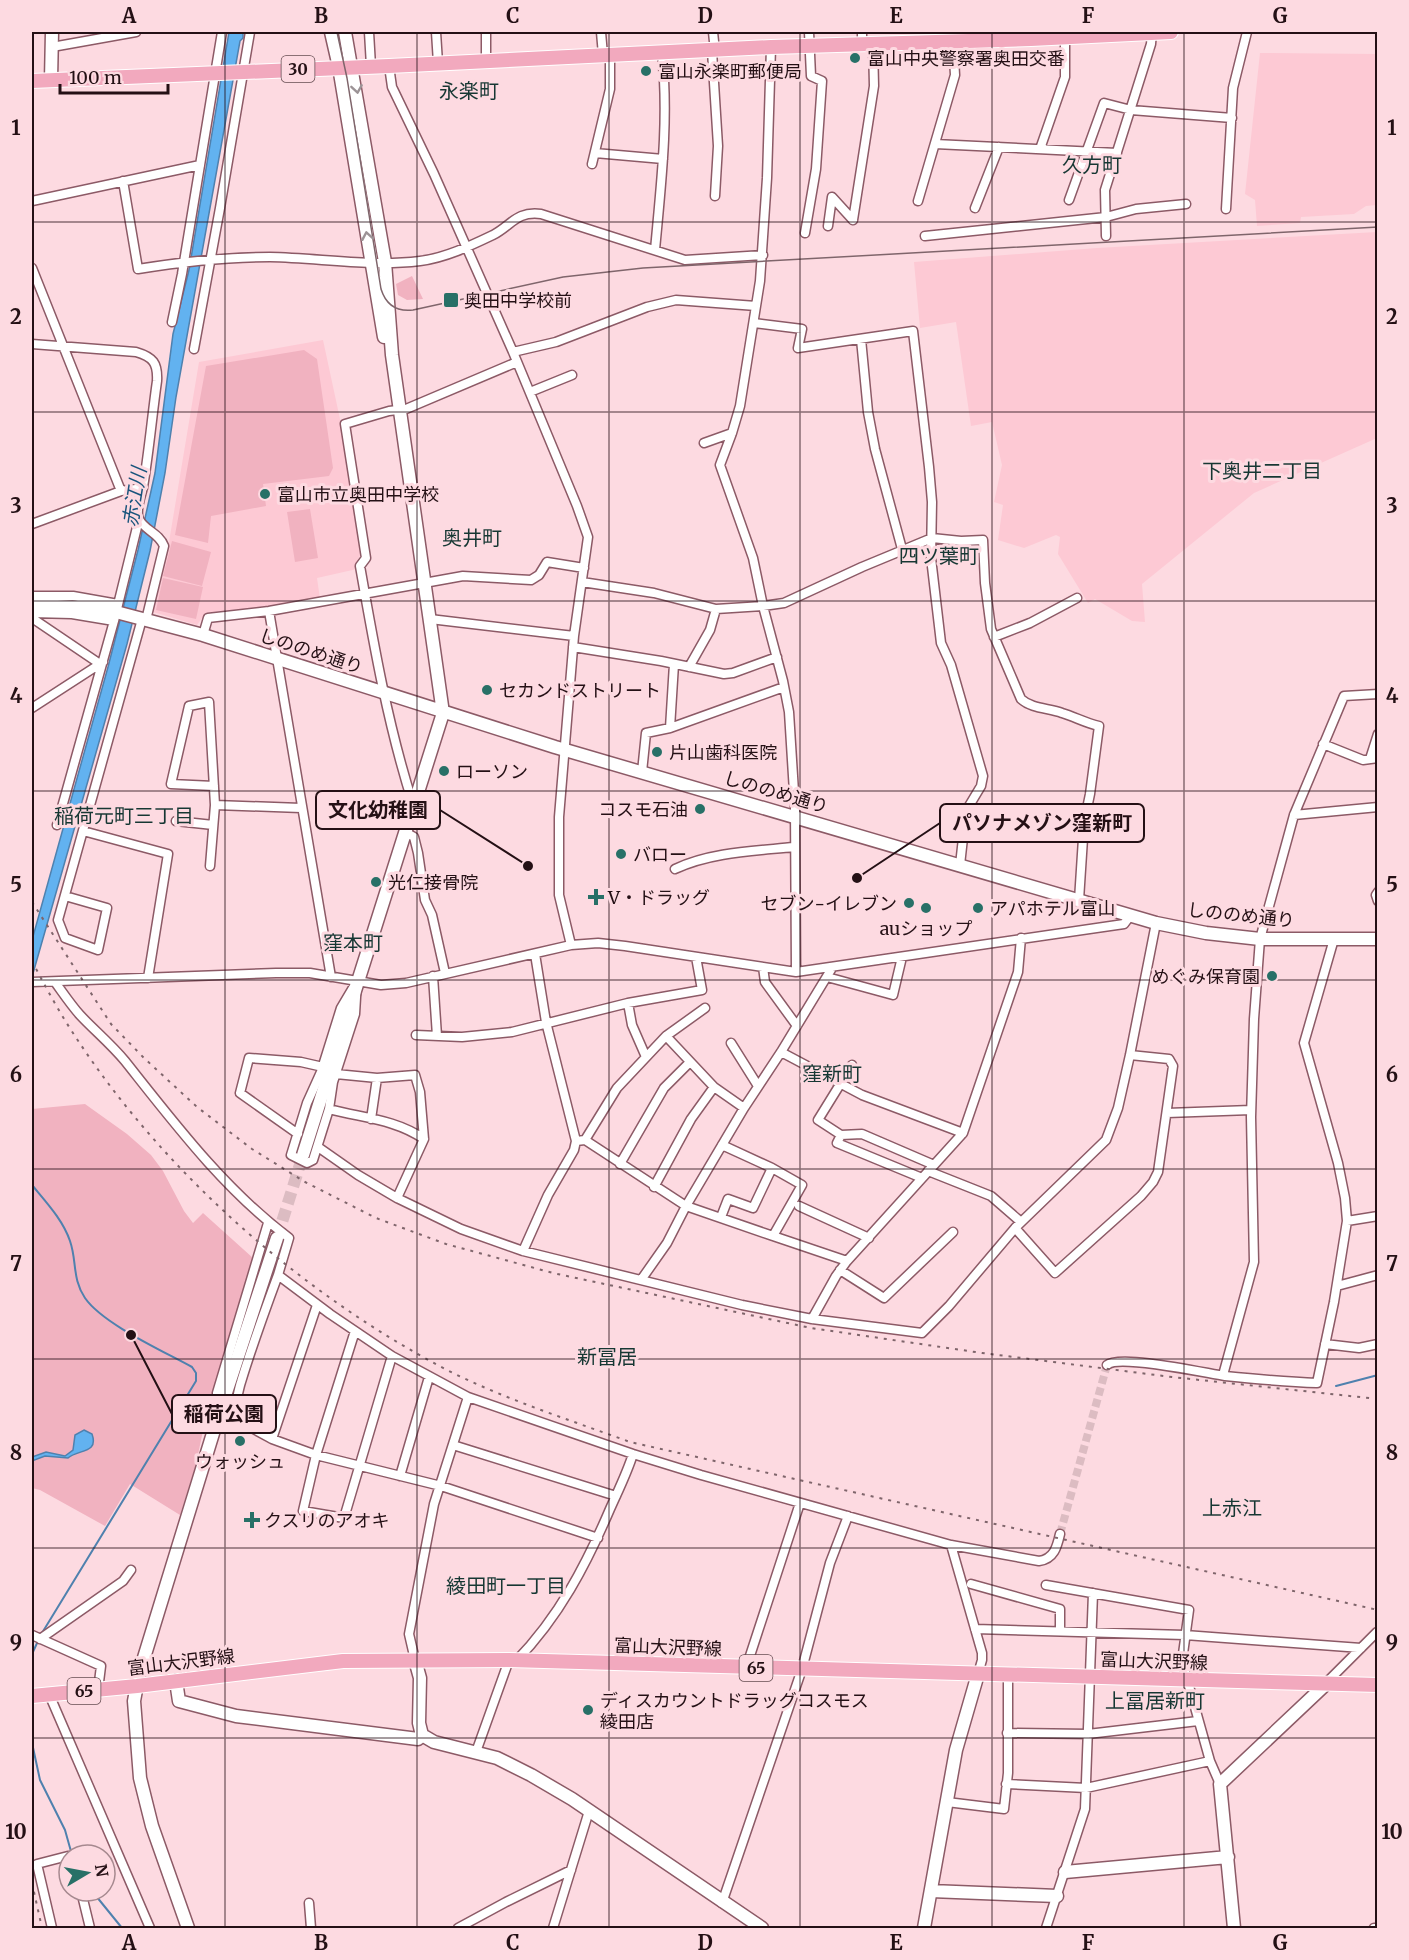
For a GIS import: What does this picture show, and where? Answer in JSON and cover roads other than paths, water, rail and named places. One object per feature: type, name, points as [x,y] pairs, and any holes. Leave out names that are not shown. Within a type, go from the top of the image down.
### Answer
[{"type":"main road","name":"30","points":[[32,81],[662,54],[810,46],[866,40],[953,41],[1031,35],[1065,37],[1171,32]]},
{"type":"main road","name":"富山大沢野線","points":[[32,1696],[343,1661],[414,1660],[513,1660],[1377,1685]]},
{"type":"street","points":[[51,80],[52,41],[136,32]]},
{"type":"street","points":[[172,322],[185,262],[200,165],[218,72],[222,32]]},
{"type":"street","points":[[194,349],[207,260],[250,32]]},
{"type":"street","points":[[303,1155],[443,713],[392,354],[385,262],[346,67],[331,32]]},
{"type":"street","points":[[345,32],[346,67],[371,262],[385,342],[392,354]]},
{"type":"street","points":[[369,32],[371,66]]},
{"type":"street","points":[[436,32],[438,63]]},
{"type":"street","points":[[486,32],[486,60]]},
{"type":"street","points":[[592,164],[610,89],[601,32]]},
{"type":"street","points":[[713,32],[718,146],[715,196]]},
{"type":"street","points":[[806,233],[816,169],[822,81],[811,76],[809,32]]},
{"type":"street","points":[[1107,236],[1105,190],[1151,44],[1149,32]]},
{"type":"street","points":[[1226,209],[1233,88],[1247,32]]},
{"type":"street","points":[[1040,149],[1065,77],[1065,37]]},
{"type":"street","points":[[828,226],[832,197],[853,220],[874,86],[866,40]]},
{"type":"street","points":[[918,201],[955,75],[953,41]]},
{"type":"street","points":[[771,47],[763,255],[740,406],[720,465],[753,558],[789,712],[795,816],[796,972]]},
{"type":"street","points":[[655,250],[663,159],[665,81],[662,54]]},
{"type":"street","points":[[389,66],[392,87],[513,352],[588,537],[574,636],[559,817],[559,895],[571,945]]},
{"type":"street","points":[[1069,200],[1104,103],[1131,110],[1232,118]]},
{"type":"street","points":[[935,144],[1117,153]]},
{"type":"street","points":[[975,208],[999,147]]},
{"type":"street","points":[[595,153],[663,159]]},
{"type":"street","points":[[32,201],[200,165]]},
{"type":"street","points":[[123,181],[138,269],[207,260],[270,257],[371,262],[420,261],[437,258],[466,247],[496,233],[520,215],[531,213],[685,260],[763,255]]},
{"type":"street","points":[[925,236],[1106,217],[1136,209],[1186,204]]},
{"type":"street","points":[[33,274],[121,491]]},
{"type":"street","points":[[513,352],[556,342],[647,307],[676,300],[756,306]]},
{"type":"street","points":[[754,323],[802,329],[798,348],[913,331],[929,467],[931,558],[941,643],[951,665],[983,777],[981,786],[966,811],[960,865]]},
{"type":"street","points":[[861,339],[865,393],[875,449],[902,549]]},
{"type":"street","points":[[32,344],[136,352],[154,360],[158,370],[138,512],[140,521],[117,613],[57,825]]},
{"type":"street","points":[[413,804],[400,765],[383,692],[360,566],[366,558],[345,424],[406,409],[517,362]]},
{"type":"street","points":[[530,392],[572,375]]},
{"type":"street","points":[[704,443],[732,433]]},
{"type":"street","points":[[32,524],[121,491],[143,488]]},
{"type":"street","points":[[65,896],[107,908],[98,950],[65,938],[58,920],[164,546],[161,539],[140,521]]},
{"type":"street","points":[[582,582],[654,593],[716,609],[763,606],[784,603],[902,549],[932,538],[961,541],[983,540],[985,583],[994,637],[1021,699],[1027,704],[1063,713],[1079,721],[1099,726],[1084,823],[1079,900]]},
{"type":"street","points":[[203,635],[208,618],[269,611],[463,576],[531,580],[539,575],[547,562],[584,568]]},
{"type":"street","points":[[32,596],[73,596],[117,613]]},
{"type":"street","points":[[994,637],[1030,623],[1077,598]]},
{"type":"street","name":"しののめ通り","points":[[32,604],[82,607],[117,613],[203,635],[443,713],[1156,923],[1206,933],[1260,939],[1377,939]]},
{"type":"street","points":[[689,667],[710,630],[716,609]]},
{"type":"street","points":[[269,611],[331,977]]},
{"type":"street","points":[[32,613],[117,613]]},
{"type":"street","points":[[32,618],[101,663]]},
{"type":"street","points":[[430,619],[574,636]]},
{"type":"street","points":[[573,647],[724,674],[777,657]]},
{"type":"street","points":[[32,708],[101,663]]},
{"type":"street","points":[[670,728],[674,664]]},
{"type":"street","points":[[642,772],[646,733],[670,728],[784,687]]},
{"type":"street","points":[[1223,1375],[1254,1262],[1251,1110],[1260,939],[1294,815],[1344,696],[1377,694]]},
{"type":"street","points":[[210,866],[215,805],[214,786],[212,765],[209,702],[189,706],[171,784],[214,786]]},
{"type":"street","points":[[1323,744],[1363,760],[1374,758],[1377,734]]},
{"type":"street","points":[[215,805],[301,808]]},
{"type":"street","points":[[1294,815],[1377,807]]},
{"type":"street","points":[[177,821],[213,825]]},
{"type":"street","points":[[83,831],[168,854],[148,978]]},
{"type":"street","points":[[405,832],[414,837],[425,900],[432,915],[445,973]]},
{"type":"street","points":[[675,869],[693,860],[794,847]]},
{"type":"street","points":[[1377,892],[1377,901]]},
{"type":"street","points":[[32,982],[276,973],[310,974],[381,985],[406,983],[571,945],[598,943],[796,972],[1124,924],[1130,916]]},
{"type":"street","points":[[318,1147],[358,1175],[397,1198],[461,1229],[523,1251],[742,1305],[922,1334],[1018,1225],[1106,1140],[1118,1108],[1156,923]]},
{"type":"street","points":[[812,1318],[847,1261],[963,1133],[1018,972],[1021,938]]},
{"type":"street","points":[[1107,1365],[1116,1361],[1168,1365],[1223,1375],[1317,1383],[1337,1286],[1347,1221],[1338,1163],[1304,1043],[1334,939]]},
{"type":"street","points":[[535,954],[546,1022],[580,1140],[686,1206],[847,1261]]},
{"type":"street","points":[[416,1035],[462,1038],[512,1032],[628,1003],[702,990],[696,957]]},
{"type":"street","points":[[826,977],[893,995],[902,957]]},
{"type":"street","points":[[763,967],[765,982],[797,1026]]},
{"type":"street","points":[[640,1280],[667,1243],[722,1144],[832,968]]},
{"type":"street","points":[[433,976],[437,1036]]},
{"type":"street","points":[[357,981],[355,1014],[336,1074],[329,1109],[313,1160],[307,1163],[291,1155],[341,1008],[357,981]]},
{"type":"street","points":[[55,982],[78,1012],[124,1060],[211,1167],[268,1223],[289,1238],[234,1404],[232,1417],[229,1422],[218,1420]]},
{"type":"street","points":[[628,1003],[632,1025],[646,1057]]},
{"type":"street","points":[[523,1251],[548,1196],[574,1150],[617,1088],[666,1036],[705,1008]]},
{"type":"street","points":[[666,1036],[714,1087],[744,1108]]},
{"type":"street","points":[[731,1043],[758,1086]]},
{"type":"street","points":[[781,1052],[862,1095],[963,1133]]},
{"type":"street","points":[[841,1135],[837,1143],[928,1171],[991,1196],[1018,1225],[1055,1274],[1141,1196],[1158,1172],[1173,1066],[1169,1059],[1130,1055]]},
{"type":"street","points":[[298,1134],[240,1093],[249,1058],[301,1062],[322,1067]]},
{"type":"street","points":[[620,1164],[664,1088],[690,1062]]},
{"type":"street","points":[[852,1065],[818,1120],[841,1135],[862,1134],[928,1171]]},
{"type":"street","points":[[336,1074],[378,1078],[415,1075],[420,1092],[424,1139],[397,1198]]},
{"type":"street","points":[[371,1119],[378,1078]]},
{"type":"street","points":[[654,1187],[691,1119],[714,1087]]},
{"type":"street","points":[[329,1109],[387,1121],[424,1139]]},
{"type":"street","points":[[1167,1113],[1251,1110]]},
{"type":"street","points":[[722,1144],[802,1185],[772,1236]]},
{"type":"street","points":[[721,1217],[728,1199],[753,1208],[772,1168]]},
{"type":"street","points":[[799,1206],[868,1238]]},
{"type":"street","points":[[1347,1221],[1377,1216]]},
{"type":"street","points":[[218,1420],[217,1393],[268,1223]]},
{"type":"street","points":[[840,1270],[884,1298],[953,1232]]},
{"type":"street","points":[[188,1929],[146,1805],[140,1778],[134,1701],[136,1686],[218,1420],[277,1238]]},
{"type":"street","points":[[278,1275],[317,1305],[392,1356],[429,1377],[468,1396],[633,1454],[951,1545],[1039,1561],[1053,1554],[1060,1534]]},
{"type":"street","points":[[1337,1286],[1377,1275]]},
{"type":"street","points":[[272,1439],[317,1305]]},
{"type":"street","points":[[355,1331],[316,1455],[303,1511],[344,1518],[392,1356]]},
{"type":"street","points":[[1325,1344],[1359,1348],[1377,1344]]},
{"type":"street","points":[[399,1476],[429,1377]]},
{"type":"street","points":[[468,1396],[434,1504],[409,1634],[420,1678],[419,1723],[423,1736],[434,1742],[497,1758],[531,1775],[589,1811],[762,1929]]},
{"type":"street","points":[[232,1417],[272,1439],[316,1455],[441,1486],[598,1538]]},
{"type":"street","points":[[453,1445],[616,1496]]},
{"type":"street","points":[[476,1752],[513,1660],[533,1643],[559,1609],[577,1580],[598,1538],[633,1454]]},
{"type":"street","points":[[746,1668],[800,1503]]},
{"type":"street","points":[[722,1903],[802,1669],[830,1563],[848,1516]]},
{"type":"street","points":[[924,1929],[956,1750],[982,1660],[982,1653],[951,1545]]},
{"type":"street","points":[[36,1637],[123,1581],[131,1570]]},
{"type":"street","points":[[971,1584],[1060,1609],[1060,1631]]},
{"type":"street","points":[[1046,1584],[1189,1610],[1182,1661],[1210,1761],[1220,1784],[1234,1929]]},
{"type":"street","points":[[1046,1929],[1085,1809],[1093,1593]]},
{"type":"street","points":[[975,1629],[1185,1635],[1361,1648]]},
{"type":"street","points":[[1220,1784],[1326,1684],[1377,1632]]},
{"type":"street","points":[[36,1637],[101,1666],[98,1690]]},
{"type":"street","points":[[947,1802],[1004,1809],[1008,1675]]},
{"type":"street","points":[[176,1681],[179,1701],[214,1712],[418,1739],[423,1736]]},
{"type":"street","points":[[50,1694],[150,1929]]},
{"type":"street","points":[[1007,1733],[1088,1734],[1198,1721]]},
{"type":"street","points":[[1006,1784],[1086,1788],[1210,1761]]},
{"type":"street","points":[[553,1929],[589,1811]]},
{"type":"street","points":[[1065,1872],[1228,1857]]},
{"type":"street","points":[[52,1929],[37,1864],[57,1859]]},
{"type":"street","points":[[458,1929],[571,1870]]},
{"type":"street","points":[[931,1891],[1057,1896]]},
{"type":"street","points":[[84,1903],[90,1929]]},
{"type":"street","points":[[309,1903],[311,1929]]},
{"type":"water","points":[[229,32],[243,32],[243,38],[240,41],[150,551],[127,644],[32,977],[32,940],[108,667],[155,473],[173,334],[189,270]]},
{"type":"water","points":[[84,1430],[92,1434],[93,1445],[90,1448],[68,1458],[45,1456],[32,1461],[32,1457],[46,1452],[65,1456],[73,1450],[75,1435]]},
{"type":"waterway","points":[[32,1185],[54,1212],[67,1233],[72,1248],[76,1277],[85,1298],[105,1318],[192,1367],[196,1373],[196,1381],[42,1633]]},
{"type":"waterway","points":[[1336,1386],[1378,1375]]},
{"type":"waterway","points":[[32,1654],[38,1641]]},
{"type":"waterway","points":[[32,1743],[40,1780],[65,1830],[69,1843]]},
{"type":"waterway","points":[[102,1903],[122,1928]]},
{"type":"tunnel","points":[[277,1238],[303,1155]]},
{"type":"tunnel","points":[[1060,1534],[1107,1365]]},
{"type":"tram line","points":[[337,32],[347,78],[381,289],[389,303],[402,310],[413,310],[563,277],[643,268],[1378,227]]},
{"type":"railway","points":[[32,902],[111,1024],[197,1107],[252,1149],[305,1182],[376,1218],[446,1244],[553,1273],[811,1328],[1172,1377],[1378,1399]]},
{"type":"railway","points":[[32,961],[69,1027],[111,1087],[151,1136],[194,1182],[241,1227],[290,1268],[395,1341],[449,1371],[516,1400],[630,1442],[1378,1610]]},
{"type":"railway","points":[[32,1883],[42,1928]]},
{"type":"place","name":"富山中央警察署奥田交番","points":[[855,58]]},
{"type":"place","name":"富山永楽町郵便局","points":[[646,71]]},
{"type":"place","name":"奥田中学校前","points":[[451,300]]},
{"type":"place","name":"富山市立奥田中学校","points":[[265,494]]},
{"type":"place","name":"セカンドストリート","points":[[487,690]]},
{"type":"place","name":"片山歯科医院","points":[[657,752]]},
{"type":"place","name":"ローソン","points":[[444,771]]},
{"type":"place","name":"コスモ石油","points":[[700,809]]},
{"type":"place","name":"バロー","points":[[621,854]]},
{"type":"place","name":"文化幼稚園","points":[[528,866]]},
{"type":"place","name":"パソナメゾン窪新町","points":[[857,878]]},
{"type":"place","name":"光仁接骨院","points":[[376,882]]},
{"type":"place","name":"V・ドラッグ","points":[[596,897]]},
{"type":"place","name":"セブン-イレブン","points":[[909,903]]},
{"type":"place","name":"auショップ","points":[[926,908]]},
{"type":"place","name":"アパホテル富山","points":[[978,908]]},
{"type":"place","name":"めぐみ保育園","points":[[1272,976]]},
{"type":"place","name":"稲荷公園","points":[[131,1335]]},
{"type":"place","name":"ウォッシュ","points":[[240,1441]]},
{"type":"place","name":"クスリのアオキ","points":[[252,1520]]},
{"type":"place","name":"ディスカウントドラッグコスモス 綾田店","points":[[588,1710]]},
{"type":"district","name":"永楽町","points":[[469,90]]},
{"type":"district","name":"久方町","points":[[1092,164]]},
{"type":"district","name":"下奥井二丁目","points":[[1262,470]]},
{"type":"district","name":"奥井町","points":[[472,537]]},
{"type":"district","name":"四ツ葉町","points":[[939,555]]},
{"type":"district","name":"稲荷元町三丁目","points":[[124,815]]},
{"type":"district","name":"窪本町","points":[[353,942]]},
{"type":"district","name":"窪新町","points":[[832,1073]]},
{"type":"district","name":"新冨居","points":[[607,1356]]},
{"type":"district","name":"上赤江","points":[[1232,1507]]},
{"type":"district","name":"綾田町一丁目","points":[[506,1585]]},
{"type":"district","name":"上冨居新町","points":[[1155,1700]]},
{"type":"water label","name":"赤江川","points":[[134,497]]}]
